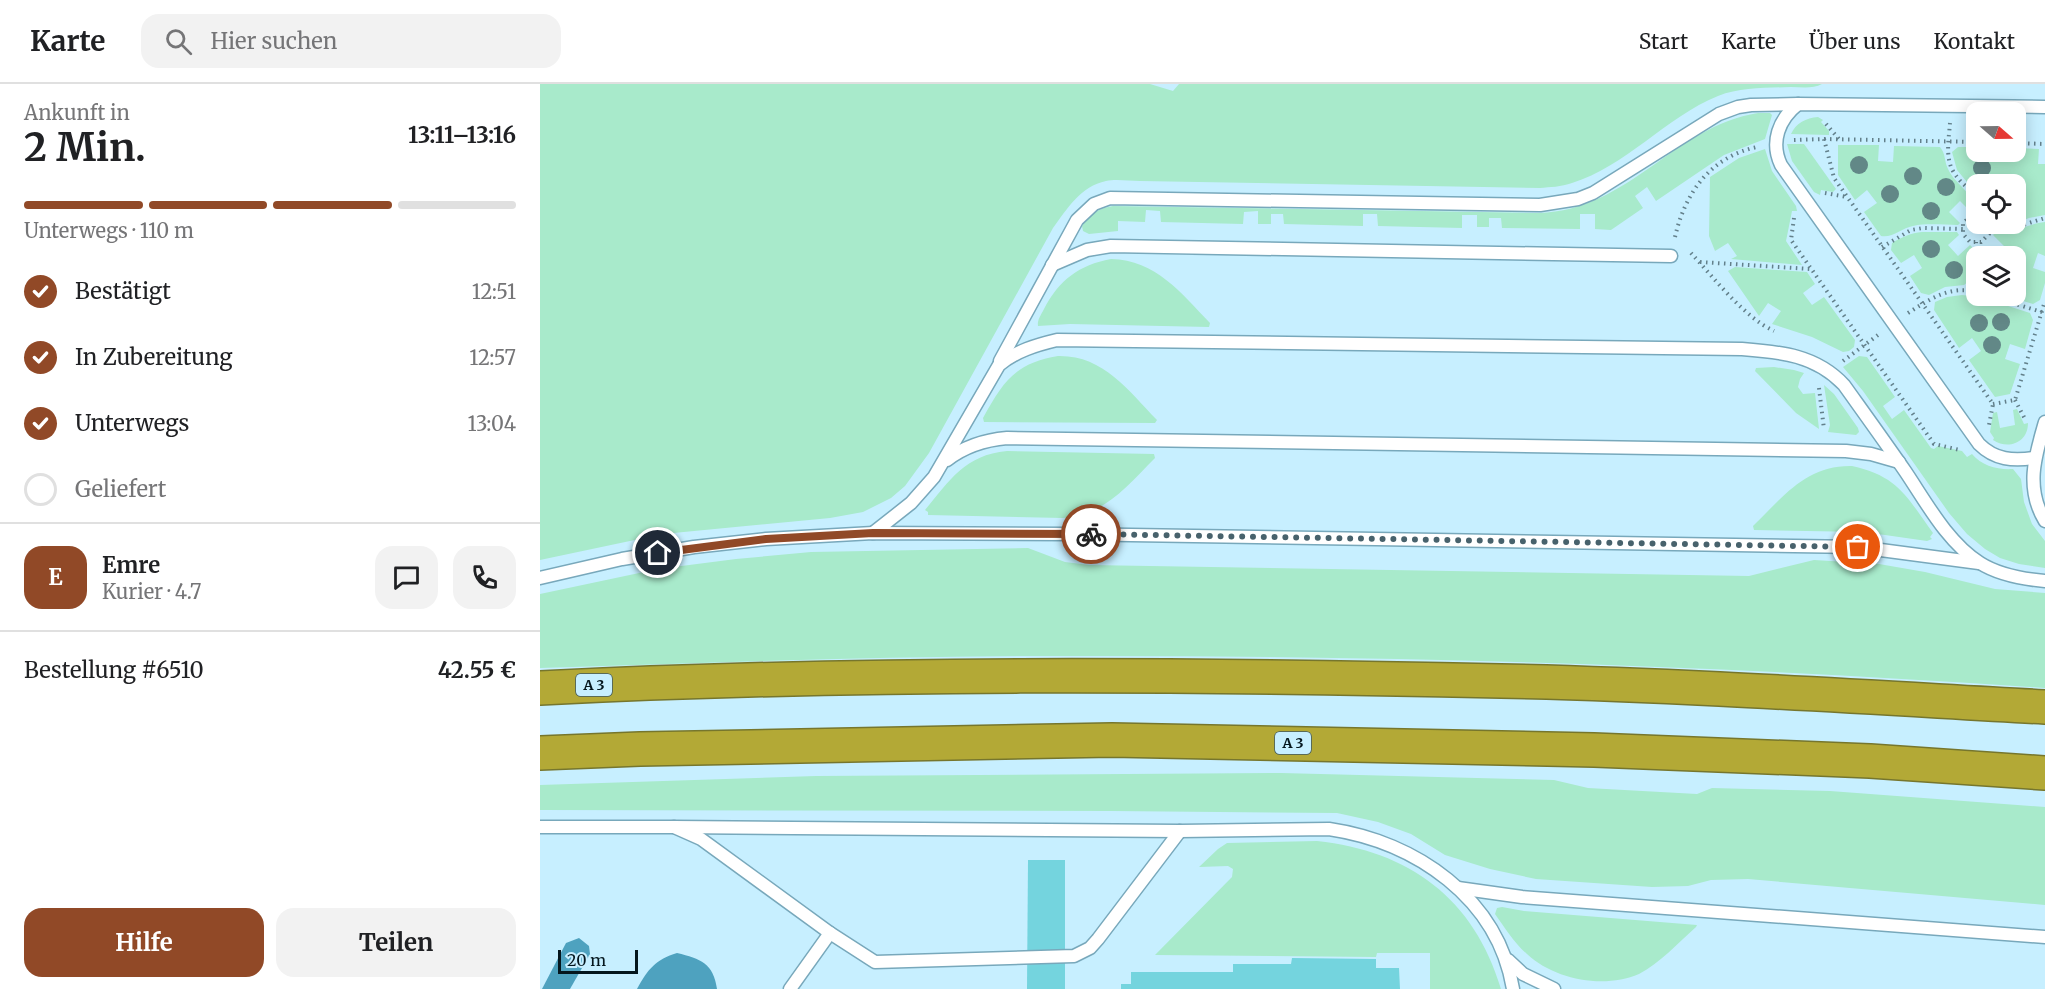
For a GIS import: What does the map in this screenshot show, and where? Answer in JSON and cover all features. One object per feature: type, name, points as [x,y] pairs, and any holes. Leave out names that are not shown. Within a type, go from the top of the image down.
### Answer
[{"type":"highway","name":"A 3","points":[[540,688],[647,683],[1041,675],[1160,676],[1504,681],[2045,707]]},
{"type":"highway","name":"A 3","points":[[540,753],[652,748],[1124,740],[1582,750],[1870,761],[2045,773]]},
{"type":"lane","points":[[1798,104],[1790,110],[1779,128],[1775,142],[1777,157],[1892,324],[1978,443],[1986,451],[2002,459],[2034,458]]},
{"type":"lane","points":[[873,533],[918,495],[934,477],[1081,214],[1094,204],[1110,198],[1540,205],[1561,203],[1578,199],[1608,185],[1719,114],[1738,107],[1798,104],[1951,104],[2045,107]]},
{"type":"lane","points":[[1052,266],[1087,250],[1111,246],[1671,256]]},
{"type":"lane","points":[[999,364],[1012,355],[1042,343],[1070,339],[1742,350],[1795,355],[1829,371],[1844,385],[1941,524],[1960,546],[1979,562],[2002,573],[2023,579],[2045,581]]},
{"type":"lane","points":[[2045,422],[2034,458],[2032,477],[2034,492],[2045,521]]},
{"type":"lane","points":[[943,463],[967,447],[993,439],[1007,438],[1846,451],[1871,454],[1899,462]]},
{"type":"lane","points":[[540,578],[622,559],[694,547],[766,539],[873,533],[1858,547],[1979,562]]},
{"type":"lane","points":[[540,827],[1180,831],[1329,829],[1344,831],[1365,836],[1421,860],[1458,888],[1484,918],[1508,960],[1523,974],[1554,989]]},
{"type":"lane","points":[[674,827],[701,839],[830,933],[875,962],[1074,956],[1090,948],[1098,939],[1180,831]]},
{"type":"lane","points":[[1458,888],[1522,897],[2045,938]]},
{"type":"lane","points":[[790,989],[830,933]]},
{"type":"lane","points":[[1508,960],[1513,989]]},
{"type":"path","points":[[1951,104],[1948,153],[1952,168],[1966,185]]},
{"type":"path","points":[[1824,139],[1966,142]]},
{"type":"path","points":[[2026,143],[2045,144]]},
{"type":"path","points":[[2026,224],[2045,218]]},
{"type":"path","points":[[1966,221],[1963,234],[1970,242],[1981,242],[1989,234]]},
{"type":"path","points":[[1882,247],[1911,230],[1963,229]]},
{"type":"path","points":[[1675,236],[1760,324],[1783,334]]},
{"type":"path","points":[[1976,242],[1976,246]]},
{"type":"path","points":[[1700,262],[1811,268]]},
{"type":"path","points":[[1824,429],[1819,390],[1821,382],[1829,371],[1892,324],[1942,293],[1966,290]]},
{"type":"path","points":[[1993,404],[2015,400],[2045,301]]},
{"type":"path","points":[[2023,306],[2043,312]]},
{"type":"path","points":[[1842,355],[1849,357]]},
{"type":"green space","points":[[540,84],[1150,84],[1173,91],[1179,84],[1822,84],[1811,87],[1745,89],[1718,96],[1681,116],[1610,166],[1591,176],[1560,186],[1540,188],[1118,180],[1097,184],[1075,199],[1053,228],[929,453],[905,486],[891,498],[863,512],[830,518],[663,534],[540,560]]},
{"type":"green space","points":[[1758,113],[1772,115],[1765,139],[1724,155],[1656,201],[1647,187],[1635,196],[1643,208],[1611,230],[1595,229],[1595,214],[1580,214],[1580,229],[1502,228],[1501,218],[1489,218],[1489,227],[1477,227],[1477,215],[1462,215],[1462,228],[1378,226],[1377,214],[1363,214],[1363,226],[1284,224],[1283,214],[1271,214],[1271,224],[1258,224],[1258,211],[1244,212],[1243,224],[1161,222],[1160,211],[1146,210],[1145,222],[1118,221],[1118,231],[1089,234],[1083,231],[1082,226],[1095,212],[1113,206],[1539,213],[1571,208],[1600,198],[1701,134],[1728,121]]},
{"type":"green space","points":[[1818,117],[1823,120],[1821,122],[1829,131],[1829,135],[1791,134],[1802,122]]},
{"type":"green space","points":[[1787,144],[1804,144],[1836,189],[1833,192],[1821,190],[1820,195],[1814,192],[1792,161]]},
{"type":"green space","points":[[1838,145],[1879,145],[1878,161],[1893,162],[1894,146],[1940,147],[1951,175],[1966,192],[1966,207],[1960,201],[1949,212],[1960,223],[1958,225],[1918,225],[1890,236],[1881,236],[1864,212],[1877,203],[1867,190],[1855,200],[1838,175]]},
{"type":"green space","points":[[1958,147],[1966,147],[1966,162],[2026,162],[2026,148],[2039,149],[2038,164],[2045,164],[2045,215],[2026,219],[2026,174],[1966,174],[1966,181],[1957,170],[1952,152]]},
{"type":"green space","points":[[1765,149],[1772,171],[1796,206],[1797,211],[1792,211],[1786,241],[1802,265],[1731,259],[1737,256],[1728,243],[1715,251],[1709,236],[1710,177],[1739,158]]},
{"type":"green space","points":[[2045,222],[2045,256],[2038,253],[2033,268],[2045,272],[2045,283],[2040,300],[2033,304],[2026,302],[2026,246],[2004,246],[1993,235],[2026,234],[2026,227]]},
{"type":"green space","points":[[1957,232],[1959,235],[1948,245],[1958,256],[1966,249],[1966,283],[1945,287],[1929,295],[1921,293],[1910,276],[1922,268],[1914,255],[1901,263],[1891,250],[1892,243],[1910,234]]},
{"type":"green space","points":[[1111,259],[1141,265],[1166,280],[1189,300],[1210,323],[1209,327],[1070,324],[1038,326],[1050,299],[1063,282],[1089,265]]},
{"type":"green space","points":[[1735,267],[1807,272],[1815,284],[1803,293],[1812,305],[1824,297],[1855,340],[1854,347],[1843,352],[1812,337],[1772,324],[1781,311],[1768,303],[1759,316],[1728,271]]},
{"type":"green space","points":[[1966,295],[1966,306],[2008,306],[2030,313],[2033,320],[2025,349],[2010,344],[2005,359],[2020,364],[2010,394],[1995,397],[1969,360],[1981,351],[1972,338],[1959,348],[1934,310],[1935,302],[1947,297]]},
{"type":"green space","points":[[1058,356],[1088,361],[1114,376],[1157,420],[1155,423],[984,422],[983,418],[990,405],[1012,376],[1031,364]]},
{"type":"green space","points":[[1859,356],[1867,357],[1895,397],[1883,406],[1892,419],[1904,410],[1931,448],[1938,446],[1962,451],[1967,457],[1972,454],[1981,462],[1991,466],[2013,469],[2021,479],[2024,502],[2032,524],[2045,541],[2045,568],[2000,558],[1967,534],[1949,513],[1863,391],[1843,367]]},
{"type":"green space","points":[[1774,367],[1804,373],[1798,387],[1803,394],[1815,393],[1819,429],[1796,413],[1755,371],[1756,368]]},
{"type":"green space","points":[[1824,385],[1834,394],[1858,428],[1859,432],[1856,435],[1828,432],[1830,425]]},
{"type":"green space","points":[[2017,409],[2024,424],[2028,423],[2025,436],[2011,444],[1993,440],[1990,432],[1993,413],[1997,412],[2000,428],[2015,425],[2013,410]]},
{"type":"green space","points":[[1007,451],[1154,454],[1155,458],[1114,497],[1091,512],[1078,516],[1063,518],[928,515],[925,510],[960,471],[980,458],[992,453]]},
{"type":"green space","points":[[1852,466],[1880,476],[1900,490],[1933,533],[1930,537],[1932,539],[1927,541],[1864,532],[1754,530],[1753,526],[1785,494],[1808,477],[1836,467]]},
{"type":"green space","points":[[1028,548],[1065,562],[1089,565],[1749,576],[1814,560],[1879,564],[1925,572],[1995,589],[2045,593],[2045,688],[1691,668],[1455,660],[1218,656],[820,659],[540,668],[540,594],[658,569],[736,559],[811,552]]},
{"type":"green space","points":[[1281,773],[1554,780],[1588,788],[1697,794],[1712,788],[1830,791],[2045,807],[2045,905],[1748,879],[1711,880],[1688,886],[1652,887],[1536,879],[1490,869],[1445,855],[1411,834],[1378,822],[1337,813],[540,810],[540,785],[816,776]]},
{"type":"green space","points":[[1317,841],[1350,846],[1381,856],[1409,868],[1433,885],[1455,905],[1474,929],[1489,957],[1501,989],[1430,989],[1430,953],[1377,953],[1376,957],[1155,955],[1232,877],[1233,869],[1228,866],[1199,867],[1218,849],[1227,843]]},
{"type":"green space","points":[[1497,908],[1524,911],[1697,925],[1662,959],[1639,974],[1625,979],[1596,981],[1566,976],[1538,963],[1514,940],[1495,914]]},
{"type":"water","points":[[579,938],[589,946],[590,954],[570,989],[542,989],[566,943]]},
{"type":"water","points":[[677,953],[699,960],[709,968],[717,989],[637,989],[653,966],[663,958]]},
{"type":"building","points":[[1028,860],[1065,860],[1065,989],[1027,989]]},
{"type":"building","points":[[1292,958],[1376,959],[1376,968],[1399,968],[1400,989],[1121,989],[1121,984],[1131,984],[1131,972],[1233,972],[1233,964],[1291,964]]},
{"type":"way so far","points":[[1091,534],[1858,547]]},
{"type":"route","points":[[658,553],[766,539],[873,533],[1091,534]]}]
